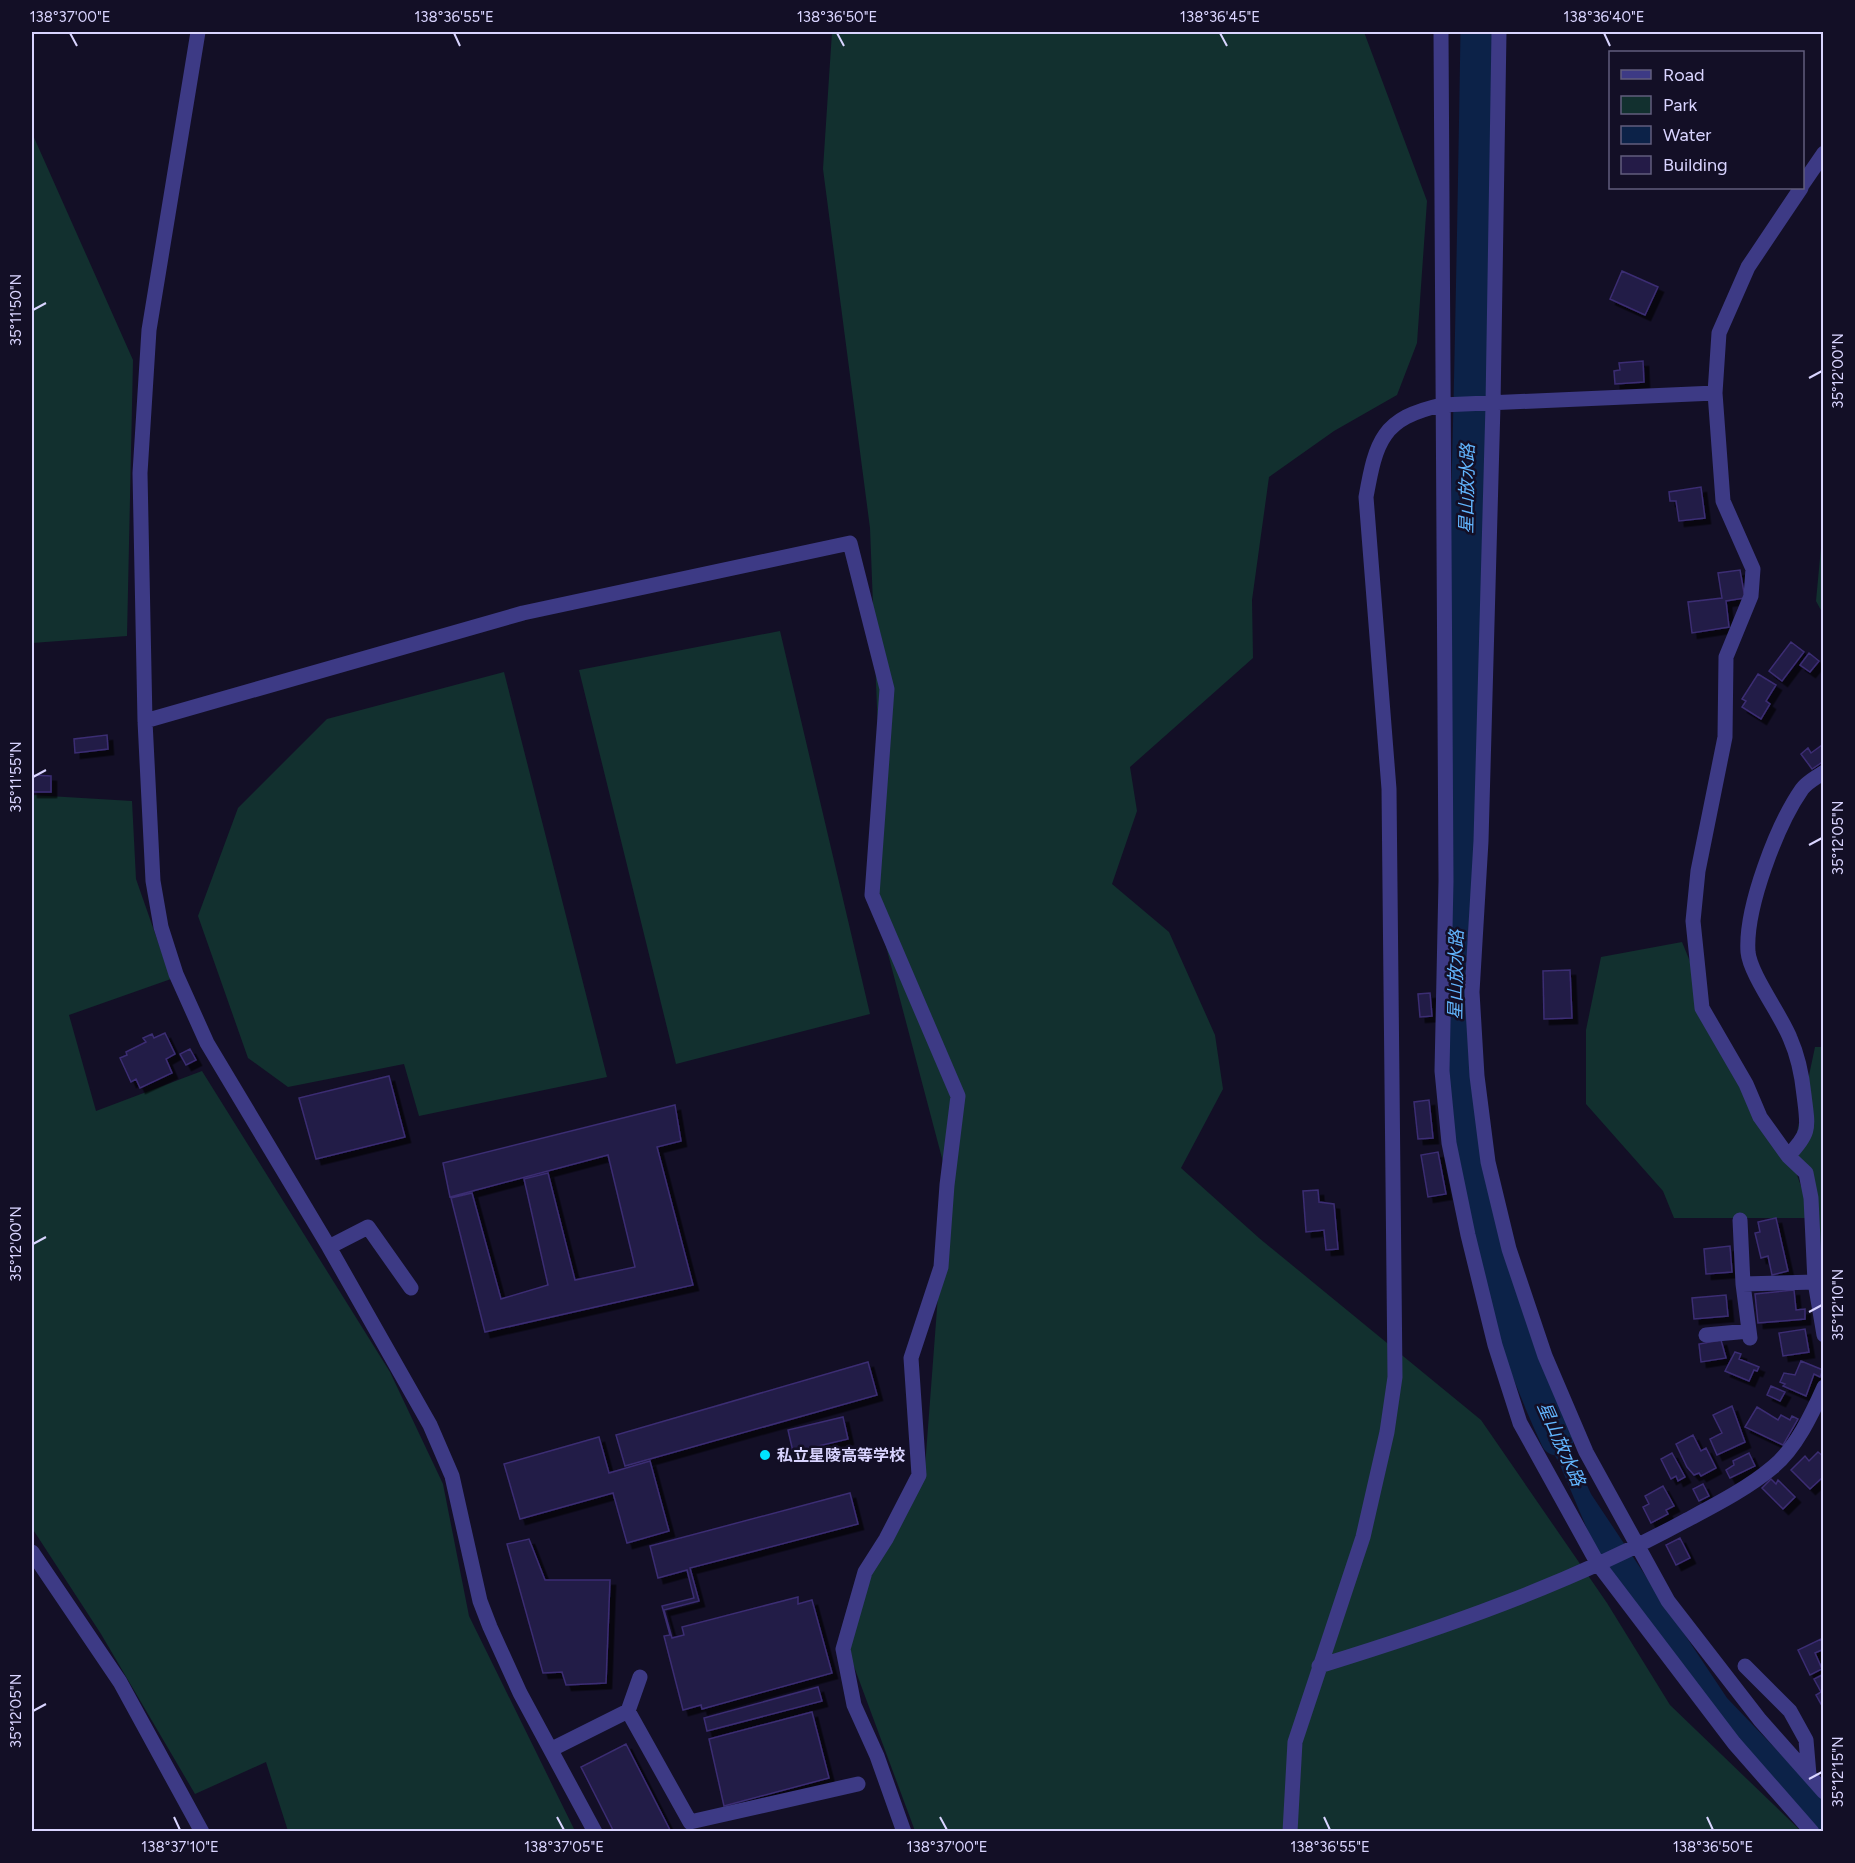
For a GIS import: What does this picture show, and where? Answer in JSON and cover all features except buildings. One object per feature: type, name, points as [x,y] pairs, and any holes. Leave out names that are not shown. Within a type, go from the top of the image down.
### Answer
[{"type":"street","points":[[198,32],[149,330],[141,473],[144,721],[153,881],[161,927],[176,974],[207,1043],[329,1247],[430,1425],[452,1476],[480,1601],[490,1627],[520,1693],[595,1832]]},
{"type":"street","points":[[1441,32],[1446,882],[1442,1071],[1449,1143],[1468,1235],[1496,1345],[1520,1423],[1598,1564],[1734,1743],[1812,1832]]},
{"type":"street","points":[[1499,32],[1493,405],[1481,841],[1472,992],[1478,1076],[1488,1162],[1509,1249],[1545,1356],[1586,1452],[1640,1545],[1668,1601],[1707,1655],[1824,1792]]},
{"type":"street","points":[[1804,183],[1824,153]]},
{"type":"street","points":[[1800,189],[1748,267],[1719,333],[1715,393],[1723,501],[1753,569],[1751,596],[1726,657],[1725,737],[1696,891],[1693,921],[1696,971],[1702,1008],[1746,1084],[1760,1117],[1788,1156],[1806,1173],[1811,1198],[1815,1282],[1824,1335]]},
{"type":"street","points":[[1290,1832],[1295,1742],[1363,1536],[1387,1432],[1395,1377],[1389,789],[1366,497],[1373,460],[1383,435],[1415,411],[1442,405],[1493,405],[1715,393]]},
{"type":"street","points":[[144,721],[523,613],[850,543],[887,689],[872,895],[958,1096],[947,1185],[941,1266],[911,1358],[919,1475],[886,1539],[865,1572],[843,1649],[854,1705],[877,1756],[904,1832]]},
{"type":"street","points":[[1788,1156],[1804,1141],[1807,1122],[1801,1066],[1790,1036],[1770,1001],[1748,953],[1752,912],[1768,855],[1803,787],[1824,772]]},
{"type":"street","points":[[1706,1335],[1750,1335],[1743,1284],[1740,1220]]},
{"type":"street","points":[[329,1247],[368,1227],[411,1288]]},
{"type":"street","points":[[1743,1284],[1815,1282]]},
{"type":"street","points":[[1319,1666],[1416,1636],[1598,1564],[1640,1545],[1709,1508],[1772,1468],[1788,1452],[1824,1387]]},
{"type":"street","points":[[32,1552],[120,1682],[202,1832]]},
{"type":"street","points":[[1745,1666],[1790,1711],[1806,1740],[1809,1775]]},
{"type":"street","points":[[552,1749],[628,1711],[640,1677]]},
{"type":"street","points":[[628,1711],[690,1822],[858,1784]]},
{"type":"green space","points":[[832,32],[1364,32],[1427,201],[1417,343],[1397,395],[1334,431],[1269,477],[1252,600],[1253,658],[1130,767],[1137,811],[1112,884],[1169,932],[1215,1035],[1223,1089],[1181,1168],[1259,1238],[1481,1420],[1607,1603],[1670,1705],[1801,1831],[915,1831],[849,1653],[859,1590],[924,1480],[947,1177],[869,882],[882,836],[870,528],[823,169]]},
{"type":"green space","points":[[32,133],[133,360],[127,636],[32,643]]},
{"type":"green space","points":[[1823,526],[1823,614],[1816,601]]},
{"type":"green space","points":[[780,631],[870,1014],[676,1064],[579,670]]},
{"type":"green space","points":[[504,672],[607,1077],[419,1116],[404,1064],[288,1087],[248,1058],[198,916],[238,808],[327,719]]},
{"type":"green space","points":[[32,795],[132,801],[136,879],[171,979],[69,1015],[96,1111],[202,1071],[390,1372],[443,1484],[469,1616],[575,1831],[288,1831],[266,1762],[195,1794],[101,1634],[32,1528]]},
{"type":"green space","points":[[1682,942],[1728,1054],[1796,1172],[1802,1189],[1793,1151],[1815,1047],[1823,1047],[1823,1333],[1807,1218],[1674,1218],[1663,1191],[1586,1104],[1586,1030],[1601,957]]},
{"type":"water","points":[[1521,1393],[1548,1400],[1591,1494],[1727,1698],[1823,1798],[1823,1831],[1820,1831],[1734,1736],[1644,1618],[1593,1543],[1560,1465]]},
{"type":"waterway","name":"星山放水路","points":[[1477,32],[1459,890],[1453,1013],[1454,1054],[1466,1153],[1488,1251],[1519,1347],[1557,1439]]},
{"type":"place","name":"私立星陵高等学校","points":[[765,1455]]}]
